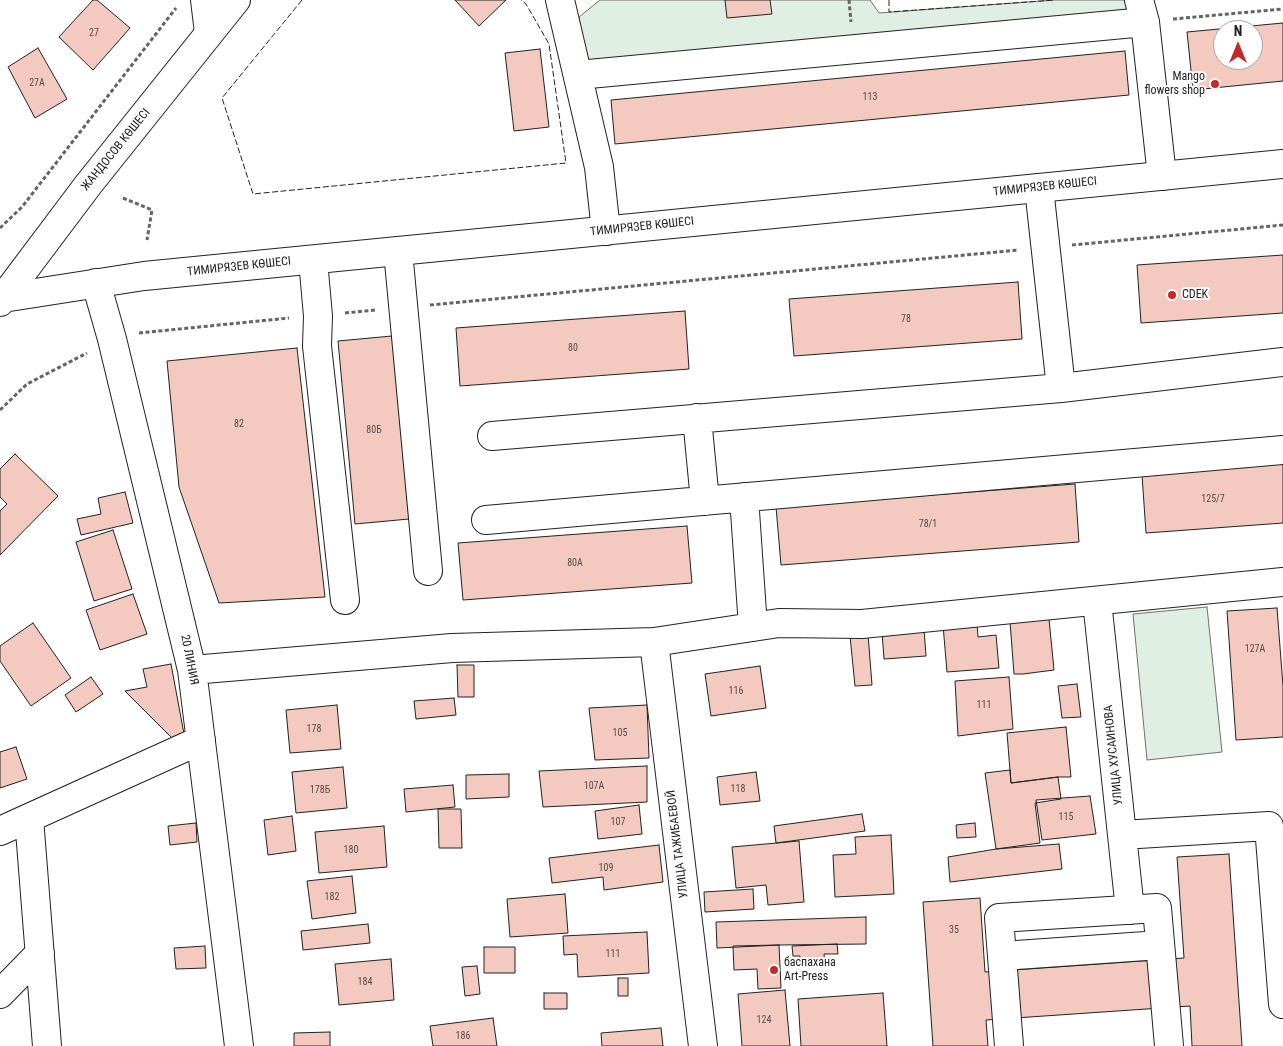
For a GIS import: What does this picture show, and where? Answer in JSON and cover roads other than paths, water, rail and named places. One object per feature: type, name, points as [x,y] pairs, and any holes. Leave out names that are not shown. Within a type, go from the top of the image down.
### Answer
[{"type":"street","points":[[206,0],[209,33]]},
{"type":"street","name":"ЖАНДОСОВ КӨШЕСІ","points":[[1,299],[88,185],[236,0]]},
{"type":"street","points":[[560,0],[599,167],[606,230]]},
{"type":"street","points":[[578,75],[1142,11],[1162,176]]},
{"type":"street","name":"ТИМИРЯЗЕВ КӨШЕСІ","points":[[1,299],[96,283],[398,251],[1283,164]]},
{"type":"street","points":[[1039,188],[1061,388]]},
{"type":"street","points":[[398,251],[428,571]]},
{"type":"street","points":[[313,260],[318,316],[317,346],[345,600]]},
{"type":"street","name":"20 ЛИНИЯ","points":[[96,283],[112,339],[192,670],[239,1046]]},
{"type":"street","points":[[492,436],[1061,388],[1283,362]]},
{"type":"street","points":[[698,418],[705,500]]},
{"type":"street","points":[[486,520],[1283,450]]},
{"type":"street","points":[[744,497],[753,627]]},
{"type":"street","points":[[192,670],[452,648],[654,642],[778,623],[862,624],[1283,582]]},
{"type":"street","name":"УЛИЦА ХУСАИНОВА","points":[[1097,601],[1130,910]]},
{"type":"street","name":"УЛИЦА ТАЖИБАЕВОЙ","points":[[654,642],[703,1046]]},
{"type":"street","points":[[0,831],[201,740]]},
{"type":"street","points":[[29,818],[47,1046]]},
{"type":"street","points":[[1122,835],[1269,826],[1283,1004]]},
{"type":"street","points":[[1009,1046],[999,918],[1157,908],[1169,1046]]},
{"type":"street","points":[[1002,956],[1160,944]]},
{"type":"street","points":[[0,994],[40,953]]},
{"type":"place","name":"Mango flowers shop","points":[[1215,84]]},
{"type":"place","name":"CDEK","points":[[1172,295]]},
{"type":"place","name":"баспахана Art-Press","points":[[774,970]]}]
